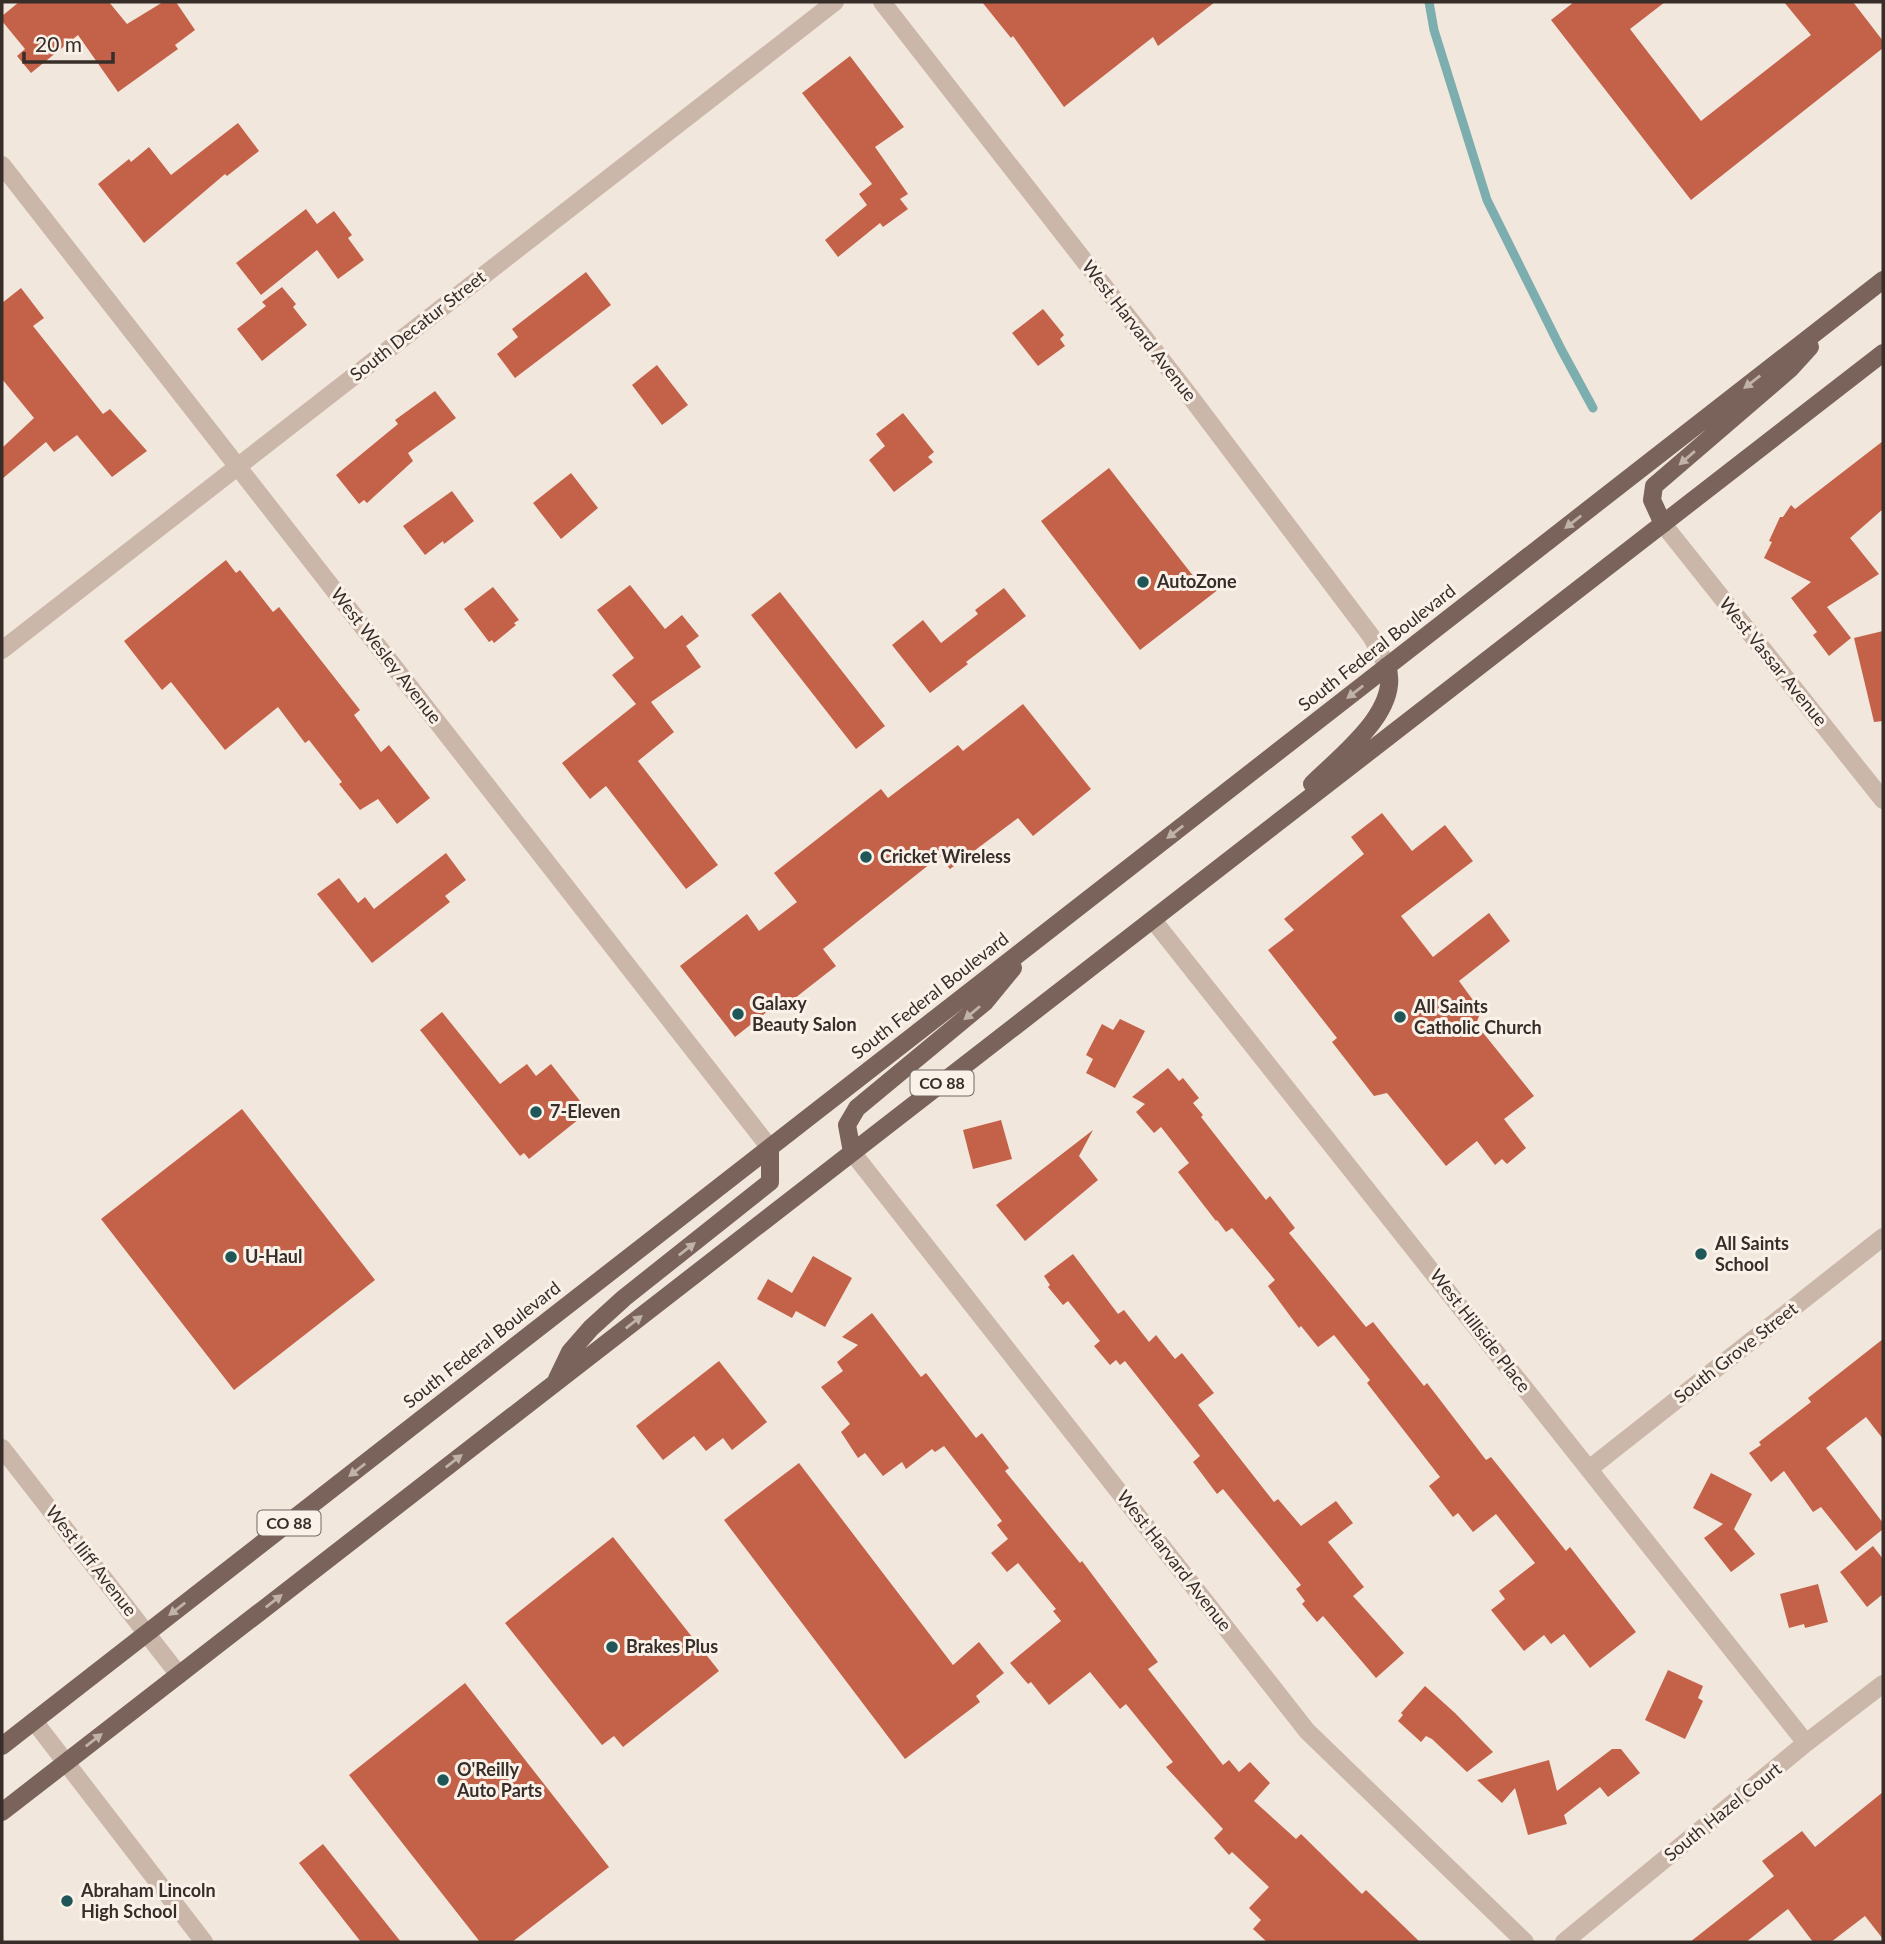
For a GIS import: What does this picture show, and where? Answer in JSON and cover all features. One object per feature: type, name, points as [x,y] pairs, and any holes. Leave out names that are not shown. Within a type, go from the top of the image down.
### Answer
[{"type":"main road","name":"South Federal Boulevard","points":[[2,1746],[1883,280]]},
{"type":"main road","points":[[1663,524],[1652,500],[1654,486],[1790,369],[1843,311]]},
{"type":"main road","name":"CO 88","points":[[2,1812],[1883,353]]},
{"type":"main road","points":[[1263,834],[1374,722],[1386,701],[1390,673],[1387,666]]},
{"type":"main road","points":[[852,1152],[847,1125],[857,1108],[985,1002],[1032,943]]},
{"type":"main road","points":[[555,1383],[570,1352],[591,1328],[624,1298],[770,1182],[770,1148]]},
{"type":"street","name":"South Decatur Street","points":[[2,650],[835,2]]},
{"type":"street","name":"West Harvard Avenue","points":[[882,2],[1195,402],[1371,636],[1387,666]]},
{"type":"street","name":"West Wesley Avenue","points":[[2,165],[770,1148]]},
{"type":"street","name":"West Vassar Avenue","points":[[1663,524],[1883,800]]},
{"type":"street","name":"West Hillside Place","points":[[1153,919],[1807,1743]]},
{"type":"street","name":"West Harvard Avenue","points":[[852,1152],[1307,1731],[1525,1942]]},
{"type":"street","name":"South Grove Street","points":[[1589,1469],[1883,1237]]},
{"type":"street","name":"West Iliff Avenue","points":[[2,1448],[179,1675]]},
{"type":"street","name":"South Hazel Court","points":[[1564,1942],[1883,1684]]},
{"type":"street","points":[[34,1721],[204,1942]]},
{"type":"building","points":[[19,2],[109,2],[127,24],[163,2],[176,2],[195,30],[175,45],[178,49],[118,92],[78,35],[31,73],[17,56],[25,49],[2,21],[2,16]]},
{"type":"building","points":[[982,2],[1215,2],[1158,46],[1153,37],[1064,107],[1013,36],[1011,38]]},
{"type":"building","points":[[1574,2],[1665,2],[1630,29],[1701,121],[1811,35],[1784,2],[1853,2],[1883,41],[1883,48],[1691,200],[1551,20]]},
{"type":"building","points":[[850,56],[904,127],[875,147],[908,194],[900,199],[908,209],[883,227],[880,223],[838,257],[825,240],[867,205],[859,194],[872,184],[802,93]]},
{"type":"building","points":[[238,123],[259,151],[227,176],[225,174],[144,243],[98,184],[149,147],[171,175]]},
{"type":"building","points":[[306,209],[317,224],[334,211],[352,235],[348,238],[364,260],[338,279],[317,250],[261,295],[236,263]]},
{"type":"building","points":[[586,272],[611,305],[515,378],[497,354],[518,337],[512,329]]},
{"type":"building","points":[[282,287],[296,304],[293,307],[307,325],[262,361],[237,329],[266,306],[262,302]]},
{"type":"building","points":[[21,288],[44,318],[33,326],[103,414],[110,409],[147,451],[112,477],[77,435],[54,452],[46,442],[2,479],[2,448],[34,418],[2,379],[2,303]]},
{"type":"building","points":[[1043,309],[1064,335],[1060,339],[1065,346],[1038,366],[1012,333]]},
{"type":"building","points":[[657,365],[688,405],[662,425],[632,385]]},
{"type":"building","points":[[435,391],[456,418],[408,453],[413,461],[367,503],[364,500],[359,504],[336,475],[398,424],[395,420]]},
{"type":"building","points":[[903,413],[934,452],[928,457],[933,462],[894,492],[869,460],[885,446],[876,434]]},
{"type":"building","points":[[1883,441],[1883,509],[1850,538],[1879,574],[1827,607],[1851,638],[1829,656],[1813,635],[1817,632],[1791,598],[1811,582],[1764,558],[1780,517],[1783,517],[1791,505],[1795,509]]},
{"type":"building","points":[[1109,468],[1194,577],[1228,582],[1140,650],[1041,521]]},
{"type":"building","points":[[571,473],[598,508],[561,539],[533,503]]},
{"type":"building","points":[[452,491],[474,521],[425,555],[403,526]]},
{"type":"building","points":[[226,560],[236,573],[240,570],[273,612],[279,607],[360,710],[354,715],[381,752],[389,745],[430,798],[397,824],[378,799],[360,810],[309,740],[305,743],[278,707],[225,750],[171,682],[162,690],[124,641]]},
{"type":"building","points":[[630,585],[665,629],[682,615],[699,636],[686,646],[701,667],[651,702],[674,732],[638,761],[718,865],[686,889],[606,786],[590,799],[562,763],[636,704],[612,675],[634,658],[597,610]]},
{"type":"building","points":[[493,587],[519,620],[494,643],[492,640],[489,642],[464,609]]},
{"type":"building","points":[[1004,588],[1026,616],[930,693],[892,645],[923,620],[941,643],[978,614],[975,610]]},
{"type":"building","points":[[780,592],[885,726],[856,749],[751,615]]},
{"type":"building","points":[[1883,631],[1883,721],[1874,722],[1854,638]]},
{"type":"building","points":[[1023,704],[1091,789],[1033,836],[1018,818],[950,869],[940,856],[823,949],[836,966],[781,1009],[777,1004],[735,1037],[680,966],[747,914],[759,931],[797,902],[774,873],[881,789],[888,798],[958,745],[963,751]]},
{"type":"building","name":"All Saints Catholic Church","points":[[1382,813],[1412,851],[1445,825],[1473,861],[1401,916],[1433,957],[1489,913],[1510,941],[1459,981],[1481,1011],[1476,1024],[1534,1096],[1504,1119],[1526,1148],[1507,1164],[1502,1159],[1495,1165],[1477,1141],[1446,1166],[1387,1093],[1374,1096],[1332,1042],[1337,1038],[1268,950],[1294,930],[1284,919],[1364,854],[1351,837]]},
{"type":"building","points":[[446,853],[466,880],[445,896],[450,902],[372,963],[317,894],[339,878],[358,903],[365,897],[374,909]]},
{"type":"building","points":[[442,1012],[500,1084],[527,1064],[536,1076],[551,1064],[584,1106],[580,1110],[584,1115],[529,1159],[524,1153],[520,1156],[420,1030]]},
{"type":"building","points":[[1120,1019],[1145,1031],[1115,1088],[1086,1073],[1093,1059],[1086,1055],[1102,1024],[1113,1030]]},
{"type":"building","points":[[1168,1068],[1179,1081],[1183,1078],[1199,1098],[1193,1103],[1203,1115],[1201,1117],[1266,1200],[1270,1196],[1295,1228],[1289,1233],[1366,1327],[1373,1322],[1424,1386],[1427,1383],[1486,1460],[1491,1457],[1566,1551],[1570,1547],[1636,1632],[1590,1668],[1564,1634],[1551,1644],[1544,1635],[1524,1651],[1491,1610],[1505,1599],[1499,1591],[1535,1563],[1496,1514],[1473,1532],[1458,1513],[1453,1517],[1429,1486],[1440,1477],[1367,1383],[1370,1380],[1334,1335],[1318,1347],[1301,1326],[1299,1328],[1268,1286],[1275,1280],[1232,1228],[1226,1232],[1216,1221],[1178,1172],[1189,1163],[1161,1127],[1154,1133],[1136,1112],[1145,1104],[1132,1097]]},
{"type":"building","points":[[242,1109],[375,1280],[234,1390],[101,1219]]},
{"type":"building","points":[[1001,1120],[1012,1159],[973,1169],[963,1130]]},
{"type":"building","points":[[1093,1130],[1079,1156],[1098,1180],[1025,1241],[996,1205]]},
{"type":"building","points":[[1073,1254],[1118,1314],[1124,1310],[1149,1342],[1156,1335],[1175,1359],[1182,1353],[1214,1393],[1198,1405],[1274,1502],[1278,1499],[1301,1526],[1336,1501],[1353,1523],[1328,1542],[1364,1587],[1353,1596],[1404,1653],[1376,1678],[1323,1616],[1317,1622],[1302,1604],[1305,1601],[1296,1589],[1301,1585],[1223,1489],[1217,1494],[1193,1462],[1200,1456],[1125,1361],[1120,1365],[1116,1360],[1110,1365],[1094,1346],[1100,1341],[1068,1301],[1063,1305],[1048,1287],[1050,1285],[1044,1276]]},
{"type":"building","points":[[813,1256],[852,1278],[825,1327],[796,1311],[792,1318],[757,1299],[768,1279],[792,1293]]},
{"type":"building","points":[[872,1313],[921,1377],[926,1373],[976,1438],[982,1433],[1009,1468],[1005,1471],[1080,1563],[1082,1561],[1158,1662],[1148,1669],[1223,1765],[1229,1760],[1239,1772],[1250,1762],[1270,1783],[1254,1801],[1296,1839],[1301,1834],[1362,1894],[1366,1890],[1420,1942],[1267,1942],[1253,1929],[1261,1920],[1249,1908],[1269,1887],[1232,1852],[1229,1855],[1214,1838],[1223,1829],[1166,1767],[1173,1762],[1126,1704],[1120,1709],[1090,1672],[1049,1705],[1031,1682],[1028,1684],[1010,1663],[1061,1621],[1053,1611],[1056,1609],[1018,1563],[1007,1572],[991,1553],[1008,1539],[997,1525],[1002,1521],[944,1446],[935,1452],[932,1449],[906,1469],[902,1462],[883,1476],[865,1453],[858,1458],[841,1432],[850,1424],[821,1387],[843,1371],[837,1362],[858,1345],[842,1337]]},
{"type":"building","points":[[1883,1339],[1883,1439],[1866,1417],[1826,1448],[1883,1523],[1883,1529],[1856,1551],[1821,1507],[1813,1512],[1784,1471],[1771,1482],[1749,1453],[1761,1445],[1759,1442],[1811,1402],[1808,1398]]},
{"type":"building","points":[[719,1361],[767,1422],[732,1450],[723,1438],[706,1451],[694,1436],[663,1460],[636,1426]]},
{"type":"building","points":[[799,1463],[953,1665],[979,1642],[1004,1673],[976,1696],[980,1702],[905,1759],[724,1520]]},
{"type":"building","points":[[1711,1473],[1752,1494],[1734,1529],[1755,1554],[1731,1572],[1704,1538],[1723,1524],[1693,1508]]},
{"type":"building","name":"Brakes Plus","points":[[613,1537],[719,1671],[623,1747],[614,1736],[602,1745],[505,1623]]},
{"type":"building","points":[[1873,1546],[1883,1559],[1883,1594],[1867,1607],[1840,1572]]},
{"type":"building","points":[[1818,1584],[1828,1622],[1805,1628],[1804,1624],[1789,1628],[1780,1594]]},
{"type":"building","points":[[1668,1670],[1703,1686],[1698,1698],[1703,1701],[1685,1739],[1645,1720]]},
{"type":"building","points":[[465,1683],[609,1867],[512,1942],[480,1942],[349,1775]]},
{"type":"building","points":[[1425,1686],[1493,1752],[1467,1772],[1432,1739],[1426,1736],[1421,1742],[1398,1721],[1403,1715],[1401,1713]]},
{"type":"building","points":[[1612,1749],[1621,1749],[1640,1773],[1608,1797],[1600,1787],[1564,1815],[1567,1824],[1528,1835],[1515,1788],[1502,1803],[1477,1780],[1549,1760],[1557,1791]]},
{"type":"building","points":[[1883,1792],[1883,1939],[1865,1916],[1831,1942],[1813,1942],[1788,1909],[1746,1942],[1690,1942],[1774,1876],[1762,1861],[1802,1831],[1815,1847]]},
{"type":"building","points":[[323,1844],[401,1942],[361,1942],[299,1863]]},
{"type":"waterway","points":[[1429,2],[1434,30],[1487,200],[1593,408]]},
{"type":"place","name":"AutoZone","points":[[1143,582]]},
{"type":"place","name":"Cricket Wireless","points":[[866,857]]},
{"type":"place","name":"Galaxy Beauty Salon","points":[[738,1014]]},
{"type":"place","name":"All Saints Catholic Church","points":[[1400,1017]]},
{"type":"place","name":"7-Eleven","points":[[536,1112]]},
{"type":"place","name":"All Saints School","points":[[1701,1254]]},
{"type":"place","name":"U-Haul","points":[[231,1257]]},
{"type":"place","name":"Brakes Plus","points":[[612,1647]]},
{"type":"place","name":"O'Reilly Auto Parts","points":[[443,1780]]},
{"type":"place","name":"Abraham Lincoln High School","points":[[67,1901]]}]
